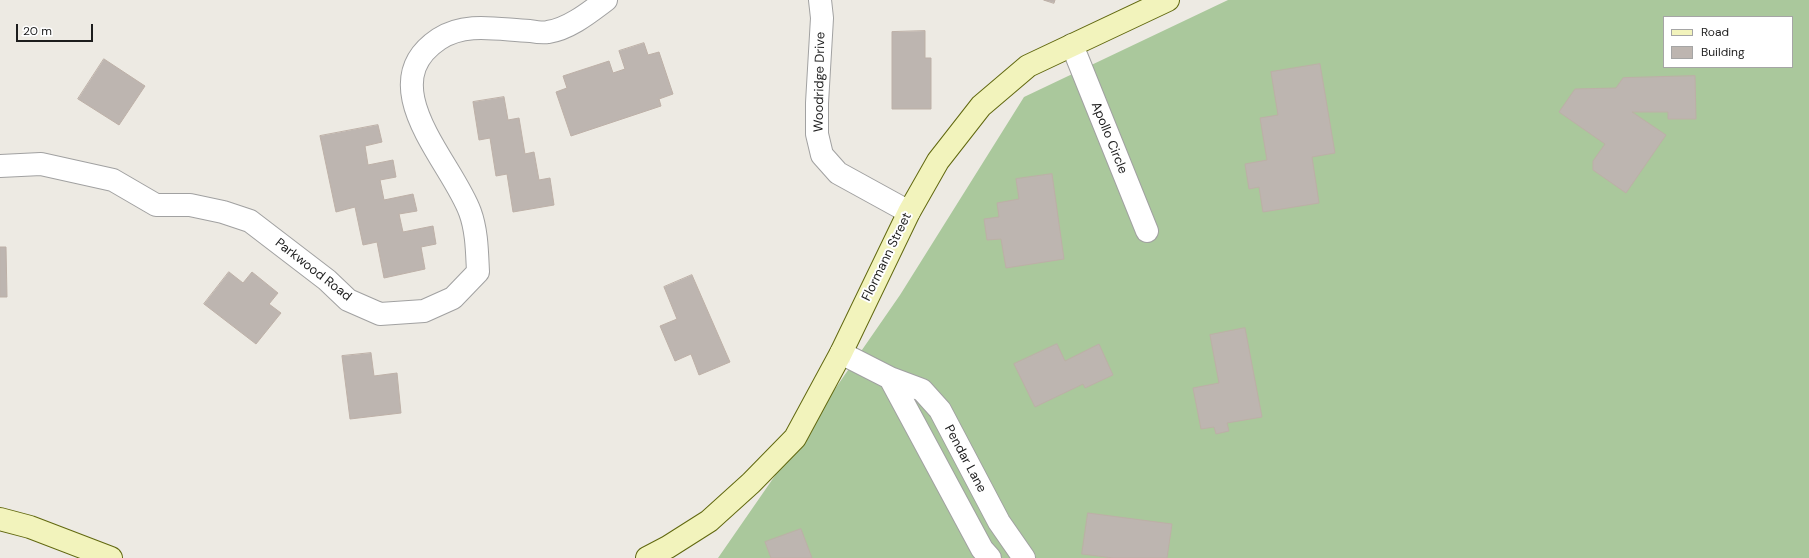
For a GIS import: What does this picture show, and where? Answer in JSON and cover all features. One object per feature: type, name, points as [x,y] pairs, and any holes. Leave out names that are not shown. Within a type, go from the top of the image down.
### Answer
[{"type":"street","name":"Parkwood Road","points":[[0,166],[41,164],[113,180],[156,205],[190,205],[223,212],[250,221],[327,280],[348,300],[380,314],[424,311],[453,298],[478,272],[476,239],[470,212],[421,124],[412,100],[412,74],[421,55],[439,39],[460,29],[486,28],[549,32],[580,20],[606,0]]},
{"type":"street","name":"Woodridge Drive","points":[[820,0],[822,18],[817,103],[817,134],[822,155],[838,173],[909,212]]},
{"type":"street","name":"Flormann Street","points":[[647,558],[668,547],[709,521],[751,483],[795,438],[841,353],[909,212],[938,161],[982,106],[1028,66],[1166,0]]},
{"type":"street","name":"Apollo Circle","points":[[1072,45],[1147,232]]},
{"type":"street","name":"Pendar Lane","points":[[841,353],[890,378],[922,390],[940,410],[999,522],[1024,558]]},
{"type":"street","points":[[890,378],[982,549],[990,558]]},
{"type":"street","points":[[0,519],[30,528],[111,558]]},
{"type":"green space","points":[[1228,0],[1809,0],[1809,558],[718,558],[900,295],[1024,97]]},
{"type":"building","points":[[1044,0],[1055,0],[1054,3]]},
{"type":"building","points":[[925,31],[925,58],[931,58],[931,109],[892,109],[892,32]]},
{"type":"building","points":[[644,43],[648,55],[659,52],[673,94],[659,99],[661,106],[571,136],[556,92],[567,88],[563,76],[609,61],[613,73],[625,69],[619,51]]},
{"type":"building","points":[[104,59],[145,86],[119,125],[78,99]]},
{"type":"building","points":[[1320,64],[1335,153],[1312,157],[1319,203],[1263,212],[1259,187],[1249,189],[1245,164],[1267,160],[1260,118],[1278,115],[1271,72]]},
{"type":"building","points":[[1695,76],[1696,119],[1668,119],[1668,112],[1632,112],[1666,135],[1626,193],[1593,170],[1593,161],[1605,144],[1559,112],[1575,89],[1616,88],[1623,78]]},
{"type":"building","points":[[504,97],[508,120],[519,118],[525,154],[534,152],[539,180],[550,178],[554,205],[513,212],[507,174],[496,176],[490,138],[479,140],[473,102]]},
{"type":"building","points":[[378,125],[382,142],[365,146],[368,165],[393,160],[396,177],[380,180],[384,200],[413,194],[417,211],[399,214],[403,232],[433,226],[436,244],[421,247],[425,269],[384,278],[377,242],[363,245],[355,207],[336,212],[320,136]]},
{"type":"building","points":[[1052,174],[1064,259],[1006,268],[1001,239],[987,240],[984,219],[999,217],[997,203],[1019,199],[1016,179]]},
{"type":"building","points":[[0,247],[6,247],[7,297],[0,297]]},
{"type":"building","points":[[229,272],[243,283],[252,272],[278,293],[269,304],[281,313],[256,344],[204,304]]},
{"type":"building","points":[[692,275],[730,362],[699,375],[691,354],[675,361],[660,326],[677,319],[664,287]]},
{"type":"building","points":[[1245,328],[1262,417],[1227,423],[1229,431],[1216,434],[1214,427],[1201,429],[1193,388],[1219,383],[1210,335]]},
{"type":"building","points":[[1057,344],[1065,361],[1099,344],[1113,375],[1085,388],[1083,384],[1035,407],[1014,364]]},
{"type":"building","points":[[371,353],[374,376],[397,373],[401,413],[350,419],[342,356]]},
{"type":"building","points":[[1088,513],[1172,524],[1167,558],[1113,558],[1082,554]]},
{"type":"building","points":[[801,529],[812,558],[771,558],[765,542]]}]
